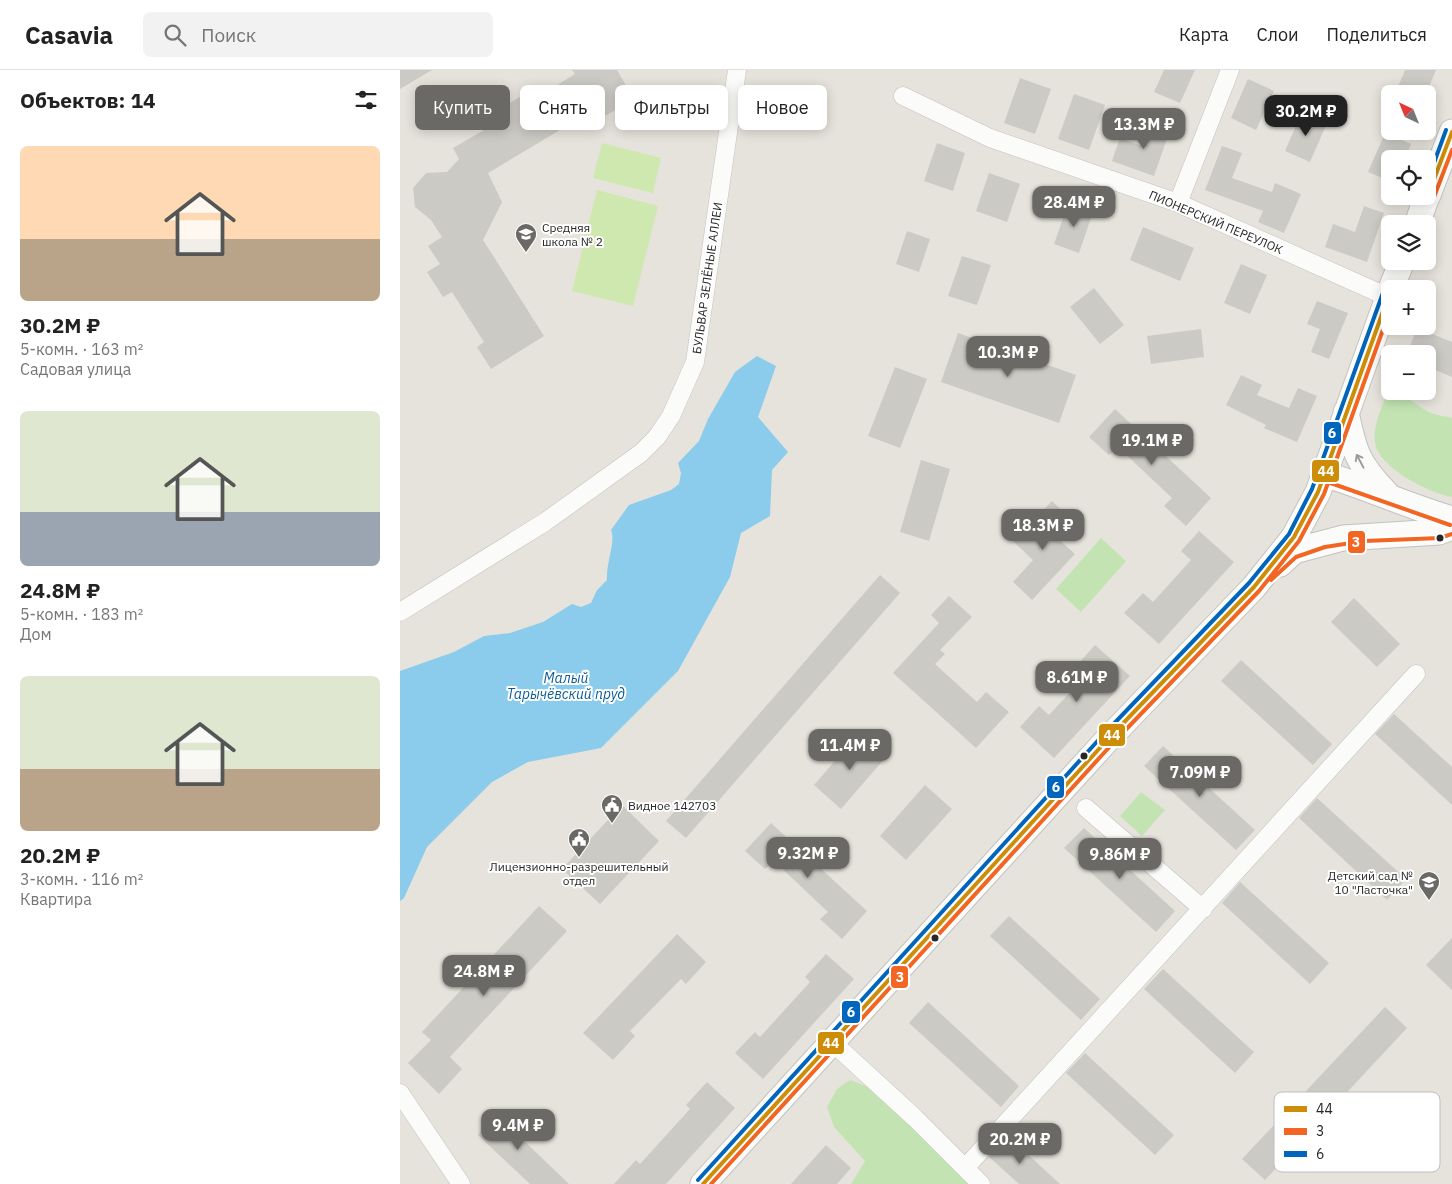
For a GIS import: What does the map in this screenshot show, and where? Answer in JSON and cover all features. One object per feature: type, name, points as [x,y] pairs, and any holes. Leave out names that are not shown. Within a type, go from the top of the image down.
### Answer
[{"type":"main road","points":[[1436,173],[1452,132]]},
{"type":"main road","points":[[1254,587],[1294,537],[1321,483],[1381,317]]},
{"type":"main road","points":[[703,1184],[1108,739],[1254,587],[1294,551],[1353,537],[1377,528],[1383,518],[1385,496],[1366,473],[1357,458],[1346,412]]},
{"type":"main road","points":[[1321,483],[1385,496],[1452,519]]},
{"type":"main road","points":[[1321,483],[1326,521],[1353,537],[1439,532],[1452,527]]},
{"type":"street","name":"БУЛЬВАР ЗЕЛЁНЫЕ АЛЛЕИ","points":[[400,612],[545,522],[641,452],[657,436],[671,416],[695,362],[738,70]]},
{"type":"street","points":[[1178,203],[1230,70]]},
{"type":"street","name":"ПИОНЕРСКИЙ ПЕРЕУЛОК","points":[[903,96],[990,138],[1178,203],[1381,289]]},
{"type":"street","points":[[965,1168],[1416,674]]},
{"type":"street","points":[[1086,808],[1203,909]]},
{"type":"street","points":[[832,1042],[981,1184]]},
{"type":"street","points":[[400,1093],[462,1184]]},
{"type":"green space","points":[[602,143],[661,158],[653,193],[593,178]]},
{"type":"green space","points":[[597,190],[658,206],[633,306],[572,291]]},
{"type":"green space","points":[[1384,400],[1410,400],[1427,411],[1452,418],[1452,497],[1442,495],[1419,485],[1406,478],[1385,461],[1375,443],[1375,428]]},
{"type":"green space","points":[[1101,538],[1126,561],[1081,612],[1056,589]]},
{"type":"green space","points":[[1141,792],[1165,810],[1142,836],[1120,816]]},
{"type":"green space","points":[[850,1080],[866,1086],[974,1184],[851,1184],[865,1161],[834,1127],[827,1107],[837,1089]]},
{"type":"water","name":"Малый Тарычёвский пруд","points":[[757,356],[776,366],[758,417],[788,452],[772,470],[770,516],[741,533],[730,577],[678,671],[601,748],[528,762],[492,782],[427,847],[404,898],[400,901],[400,671],[454,652],[484,636],[510,633],[543,622],[572,604],[581,607],[591,603],[597,590],[607,580],[612,540],[611,530],[629,505],[671,490],[679,484],[681,473],[678,463],[699,441],[708,419],[735,372]]},
{"type":"building","points":[[400,70],[432,70],[400,89]]},
{"type":"building","points":[[572,70],[617,70],[626,85],[615,85],[615,110],[605,116],[605,85],[557,85],[575,74]]},
{"type":"building","points":[[1164,70],[1195,70],[1180,103],[1154,92]]},
{"type":"building","points":[[1405,70],[1436,70],[1430,85],[1399,85]]},
{"type":"building","points":[[1020,78],[1051,89],[1035,134],[1004,123]]},
{"type":"building","points":[[1248,79],[1274,91],[1256,130],[1231,118]]},
{"type":"building","points":[[1074,94],[1105,105],[1089,150],[1058,139]]},
{"type":"building","points":[[520,97],[520,130],[560,130],[488,173],[502,202],[483,240],[544,336],[491,369],[477,347],[484,342],[452,292],[443,297],[427,272],[440,264],[428,246],[442,237],[431,220],[415,207],[413,188],[426,173],[447,172],[459,159],[453,148],[484,130],[510,130],[510,103]]},
{"type":"building","points":[[1302,112],[1327,123],[1310,162],[1285,151]]},
{"type":"building","points":[[1151,120],[1171,127],[1154,176],[1112,161],[1120,138],[1142,146]]},
{"type":"building","points":[[1382,140],[1402,140],[1411,144],[1409,150],[1381,150],[1381,177],[1368,172]]},
{"type":"building","points":[[937,143],[965,153],[953,191],[924,181]]},
{"type":"building","points":[[1222,146],[1242,153],[1232,178],[1272,192],[1275,183],[1301,194],[1284,233],[1258,222],[1263,211],[1205,190]]},
{"type":"building","points":[[989,173],[1020,184],[1007,222],[976,211]]},
{"type":"building","points":[[1068,204],[1093,212],[1079,253],[1054,244]]},
{"type":"building","points":[[1364,206],[1384,213],[1381,215],[1381,222],[1367,262],[1325,247],[1333,224],[1355,232]]},
{"type":"building","points":[[1143,227],[1194,248],[1180,281],[1130,260]]},
{"type":"building","points":[[907,231],[930,239],[919,272],[896,264]]},
{"type":"building","points":[[962,256],[991,265],[977,305],[948,296]]},
{"type":"building","points":[[1241,264],[1267,275],[1250,314],[1224,303]]},
{"type":"building","points":[[1094,288],[1124,325],[1100,344],[1070,307]]},
{"type":"building","points":[[1317,301],[1348,313],[1329,359],[1311,352],[1320,329],[1307,324]]},
{"type":"building","points":[[1201,329],[1204,357],[1151,364],[1147,336]]},
{"type":"building","points":[[958,333],[1076,375],[1059,423],[941,382]]},
{"type":"building","points":[[1414,335],[1434,335],[1452,342],[1452,377],[1436,370],[1436,345],[1410,345]]},
{"type":"building","points":[[895,367],[927,379],[900,448],[868,436]]},
{"type":"building","points":[[1241,375],[1262,385],[1257,395],[1289,408],[1298,388],[1317,396],[1297,442],[1264,428],[1266,425],[1226,405]]},
{"type":"building","points":[[1115,409],[1211,498],[1186,526],[1164,506],[1172,498],[1118,447],[1109,455],[1089,437]]},
{"type":"building","points":[[921,460],[950,469],[929,541],[900,532]]},
{"type":"building","points":[[1052,501],[1070,518],[1054,535],[1075,554],[1032,600],[1013,582],[1033,560],[1014,542]]},
{"type":"building","points":[[1199,531],[1234,562],[1159,644],[1124,613],[1143,593],[1153,602],[1191,560],[1181,551]]},
{"type":"building","points":[[880,575],[900,593],[686,838],[666,821]]},
{"type":"building","points":[[949,596],[972,617],[940,650],[945,654],[935,664],[977,702],[986,692],[1009,712],[976,748],[893,673],[939,623],[931,615]]},
{"type":"building","points":[[1354,598],[1400,644],[1377,667],[1331,622]]},
{"type":"building","points":[[1095,645],[1130,676],[1054,758],[1020,727],[1039,706],[1049,715],[1087,674],[1077,665]]},
{"type":"building","points":[[1241,660],[1332,744],[1313,765],[1221,681]]},
{"type":"building","points":[[1394,714],[1452,767],[1452,805],[1375,734]]},
{"type":"building","points":[[859,733],[886,757],[841,809],[814,785]]},
{"type":"building","points":[[1163,746],[1255,830],[1236,850],[1144,766]]},
{"type":"building","points":[[925,785],[952,809],[906,860],[880,836]]},
{"type":"building","points":[[1317,798],[1406,879],[1387,900],[1299,818]]},
{"type":"building","points":[[622,805],[659,841],[600,904],[562,869]]},
{"type":"building","points":[[771,823],[867,911],[842,939],[820,919],[828,912],[774,861],[765,869],[745,851]]},
{"type":"building","points":[[1084,828],[1175,911],[1156,932],[1064,848]]},
{"type":"building","points":[[1240,882],[1329,963],[1310,984],[1222,903]]},
{"type":"building","points":[[539,906],[567,931],[450,1057],[462,1069],[439,1094],[408,1063],[431,1040],[422,1032]]},
{"type":"building","points":[[1009,916],[1100,999],[1081,1020],[990,936]]},
{"type":"building","points":[[677,934],[706,962],[686,984],[681,979],[630,1031],[635,1036],[613,1060],[583,1033]]},
{"type":"building","points":[[1452,938],[1452,990],[1426,965]]},
{"type":"building","points":[[826,954],[854,979],[763,1079],[735,1053],[755,1032],[760,1037],[810,982],[805,977]]},
{"type":"building","points":[[1163,969],[1254,1052],[1235,1073],[1144,989]]},
{"type":"building","points":[[928,1002],[1019,1086],[1001,1107],[909,1023]]},
{"type":"building","points":[[1385,1007],[1407,1028],[1347,1092],[1305,1092]]},
{"type":"building","points":[[1085,1053],[1174,1135],[1155,1155],[1066,1073]]},
{"type":"building","points":[[707,1082],[735,1108],[666,1184],[614,1184],[636,1160],[640,1164],[690,1109],[686,1105]]},
{"type":"building","points":[[502,1109],[525,1130],[520,1137],[569,1184],[530,1184],[478,1135]]},
{"type":"building","points":[[1274,1125],[1274,1170],[1265,1180],[1242,1159]]},
{"type":"building","points":[[1008,1136],[1060,1184],[1019,1184],[989,1157]]},
{"type":"building","points":[[826,1145],[851,1168],[837,1184],[791,1184]]},
{"type":"transit line","name":"6","points":[[1436,157],[1446,130]]},
{"type":"transit line","name":"44","points":[[1436,174],[1452,132]]},
{"type":"transit line","name":"3","points":[[1436,192],[1452,150]]},
{"type":"transit line","name":"6","points":[[698,1180],[1103,735],[1249,583],[1289,534],[1312,489],[1381,298]]},
{"type":"transit line","name":"44","points":[[703,1184],[1108,739],[1254,587],[1294,537],[1318,492],[1381,317]]},
{"type":"transit line","name":"3","points":[[711,1184],[1113,743],[1259,591],[1299,541],[1324,494],[1381,335]]},
{"type":"transit line","name":"3","points":[[1322,480],[1450,525]]},
{"type":"transit line","name":"3","points":[[1271,580],[1296,557],[1325,547],[1364,541],[1440,538],[1452,534]]},
{"type":"place","name":"Средняя школа № 2","points":[[526,253]]},
{"type":"place","name":"Видное 142703","points":[[612,824]]},
{"type":"place","name":"Лицензионно-разрешительный отдел","points":[[579,858]]},
{"type":"place","name":"Детский сад № 10 \"Ласточка\"","points":[[1429,901]]}]
